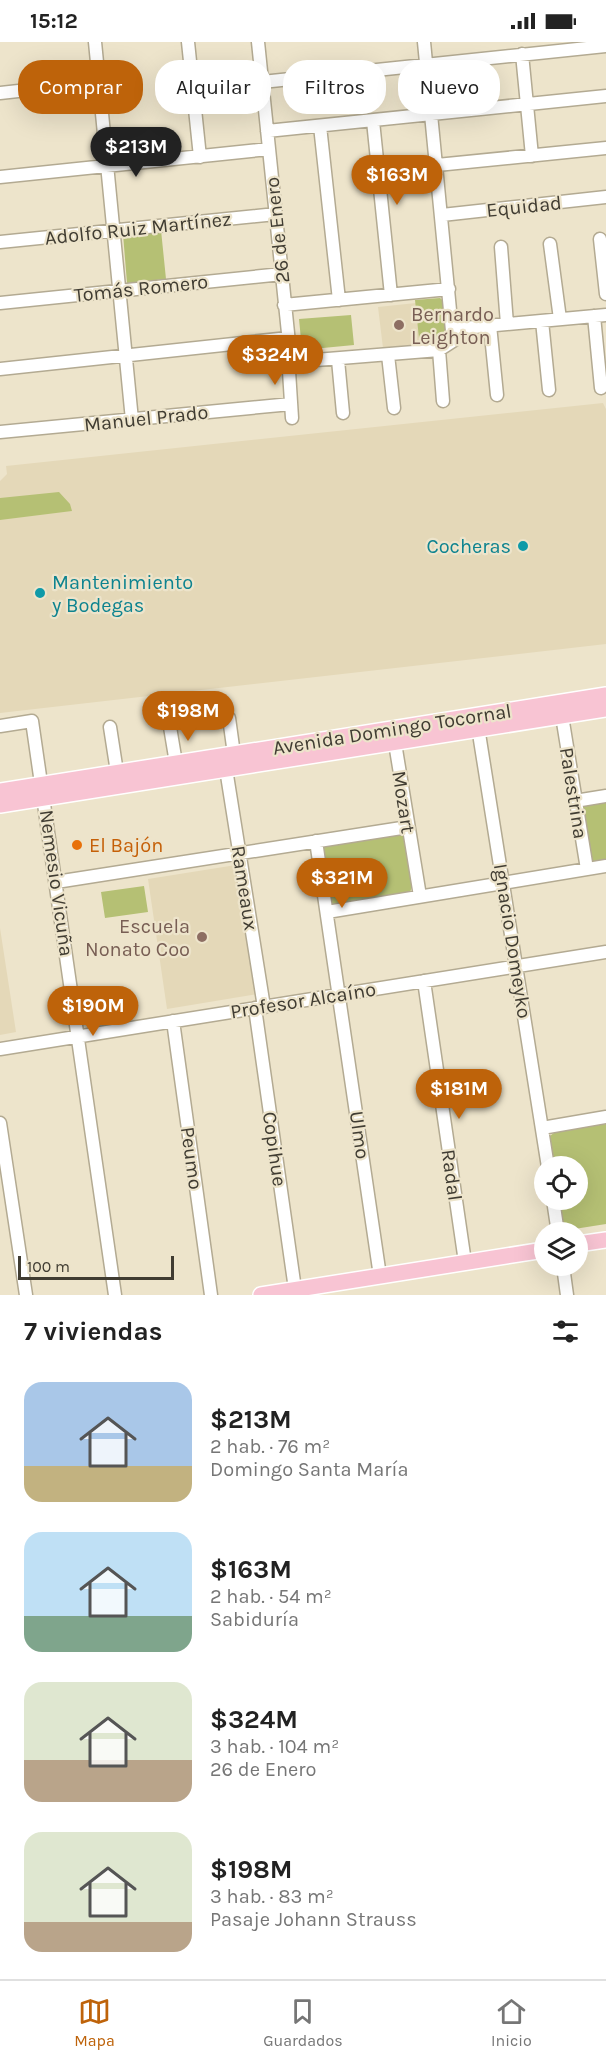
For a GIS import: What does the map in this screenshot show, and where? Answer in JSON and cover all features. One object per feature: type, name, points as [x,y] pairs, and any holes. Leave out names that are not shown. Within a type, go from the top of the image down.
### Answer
[{"type":"main road","name":"Avenida Domingo Tocornal","points":[[0,791],[44,791],[226,769],[395,743],[477,722],[606,695]]},
{"type":"main road","name":"Avenida Domingo Tocornal","points":[[0,805],[117,772],[477,722],[562,716],[606,709]]},
{"type":"main road","points":[[588,1243],[606,1240]]},
{"type":"main road","points":[[261,1295],[295,1290],[331,1289],[380,1276],[534,1252]]},
{"type":"street","points":[[94,42],[96,60]]},
{"type":"street","points":[[188,42],[200,157]]},
{"type":"street","name":"26 de Enero","points":[[258,42],[260,60]]},
{"type":"street","points":[[424,42],[426,60]]},
{"type":"street","points":[[464,60],[606,46]]},
{"type":"street","points":[[522,54],[532,156]]},
{"type":"street","points":[[271,81],[398,67]]},
{"type":"street","points":[[0,93],[18,91]]},
{"type":"street","points":[[500,108],[606,96]]},
{"type":"street","points":[[102,114],[132,420]]},
{"type":"street","name":"26 de Enero","points":[[265,114],[291,362],[292,418]]},
{"type":"street","points":[[267,131],[431,114],[437,165],[453,341],[439,351],[291,362]]},
{"type":"street","points":[[373,121],[391,295]]},
{"type":"street","points":[[320,126],[339,300]]},
{"type":"street","points":[[437,165],[606,148]]},
{"type":"street","points":[[0,177],[269,149]]},
{"type":"street","name":"Equidad","points":[[442,215],[606,197]]},
{"type":"street","name":"Adolfo Ruiz Martínez","points":[[0,242],[276,214]]},
{"type":"street","points":[[600,239],[606,294]]},
{"type":"street","points":[[550,244],[560,319]]},
{"type":"street","points":[[501,247],[507,324]]},
{"type":"street","name":"Tomás Romero","points":[[0,303],[282,274]]},
{"type":"street","points":[[284,305],[449,289]]},
{"type":"street","points":[[453,329],[600,315],[603,372],[601,388]]},
{"type":"street","points":[[543,321],[549,390]]},
{"type":"street","points":[[490,326],[497,395]]},
{"type":"street","points":[[0,369],[288,338]]},
{"type":"street","points":[[439,351],[443,401]]},
{"type":"street","points":[[388,355],[394,408]]},
{"type":"street","points":[[339,360],[343,413]]},
{"type":"street","name":"Manuel Prado","points":[[0,432],[291,404]]},
{"type":"street","name":"Palestrina","points":[[562,716],[586,869]]},
{"type":"street","points":[[229,718],[234,754]]},
{"type":"street","name":"Nemesio Vicuña","points":[[0,726],[32,721],[44,791],[115,1295]]},
{"type":"street","name":"Ignacio Domeyko","points":[[477,722],[546,1156]]},
{"type":"street","points":[[110,727],[117,772]]},
{"type":"street","points":[[170,727],[176,763]]},
{"type":"street","name":"Mozart","points":[[395,743],[420,896]]},
{"type":"street","name":"Rameaux","points":[[226,769],[259,1007]]},
{"type":"street","points":[[575,801],[606,796]]},
{"type":"street","points":[[56,882],[408,827]]},
{"type":"street","name":"Ulmo","points":[[316,842],[341,994],[380,1276]]},
{"type":"street","points":[[327,912],[606,866]]},
{"type":"street","name":"Profesor Alcaíno","points":[[0,1049],[606,952]]},
{"type":"street","name":"Radal","points":[[424,981],[465,1262]]},
{"type":"street","name":"Copihue","points":[[259,1007],[295,1290]]},
{"type":"street","name":"Peumo","points":[[173,1021],[211,1295]]},
{"type":"street","points":[[542,1128],[606,1117]]},
{"type":"street","points":[[0,1124],[26,1295]]},
{"type":"street","points":[[564,1276],[567,1295]]},
{"type":"shaded area","name":"Bernardo Leighton","points":[[416,303],[420,344],[383,348],[378,307]]},
{"type":"shaded area","points":[[603,403],[606,409],[606,644],[0,713],[0,481],[7,474],[6,466]]},
{"type":"shaded area","name":"Escuela Nonato Coo","points":[[236,865],[258,994],[167,1009],[148,879]]},
{"type":"shaded area","points":[[0,928],[16,1032],[0,1035]]},
{"type":"green space","points":[[161,230],[166,279],[127,283],[123,234]]},
{"type":"green space","points":[[440,298],[446,303],[450,339],[444,346],[420,348],[415,300]]},
{"type":"green space","points":[[351,315],[354,345],[302,350],[299,319]]},
{"type":"green space","points":[[59,492],[70,504],[72,511],[0,520],[0,498]]},
{"type":"green space","points":[[606,799],[606,863],[593,865],[589,861],[580,805]]},
{"type":"green space","points":[[399,833],[405,835],[412,886],[410,893],[334,905],[329,902],[320,850],[325,845]]},
{"type":"green space","points":[[144,886],[148,912],[105,918],[101,892]]},
{"type":"green space","points":[[606,1124],[606,1224],[588,1227],[588,1222],[563,1222],[561,1210],[588,1210],[588,1156],[553,1156],[550,1136],[555,1132]]},
{"type":"place","name":"Bernardo Leighton","points":[[399,325]]},
{"type":"place","name":"Cocheras","points":[[523,546]]},
{"type":"place","name":"Mantenimiento y Bodegas","points":[[40,593]]},
{"type":"place","name":"El Bajón","points":[[77,845]]},
{"type":"place","name":"Escuela Nonato Coo","points":[[202,937]]}]
